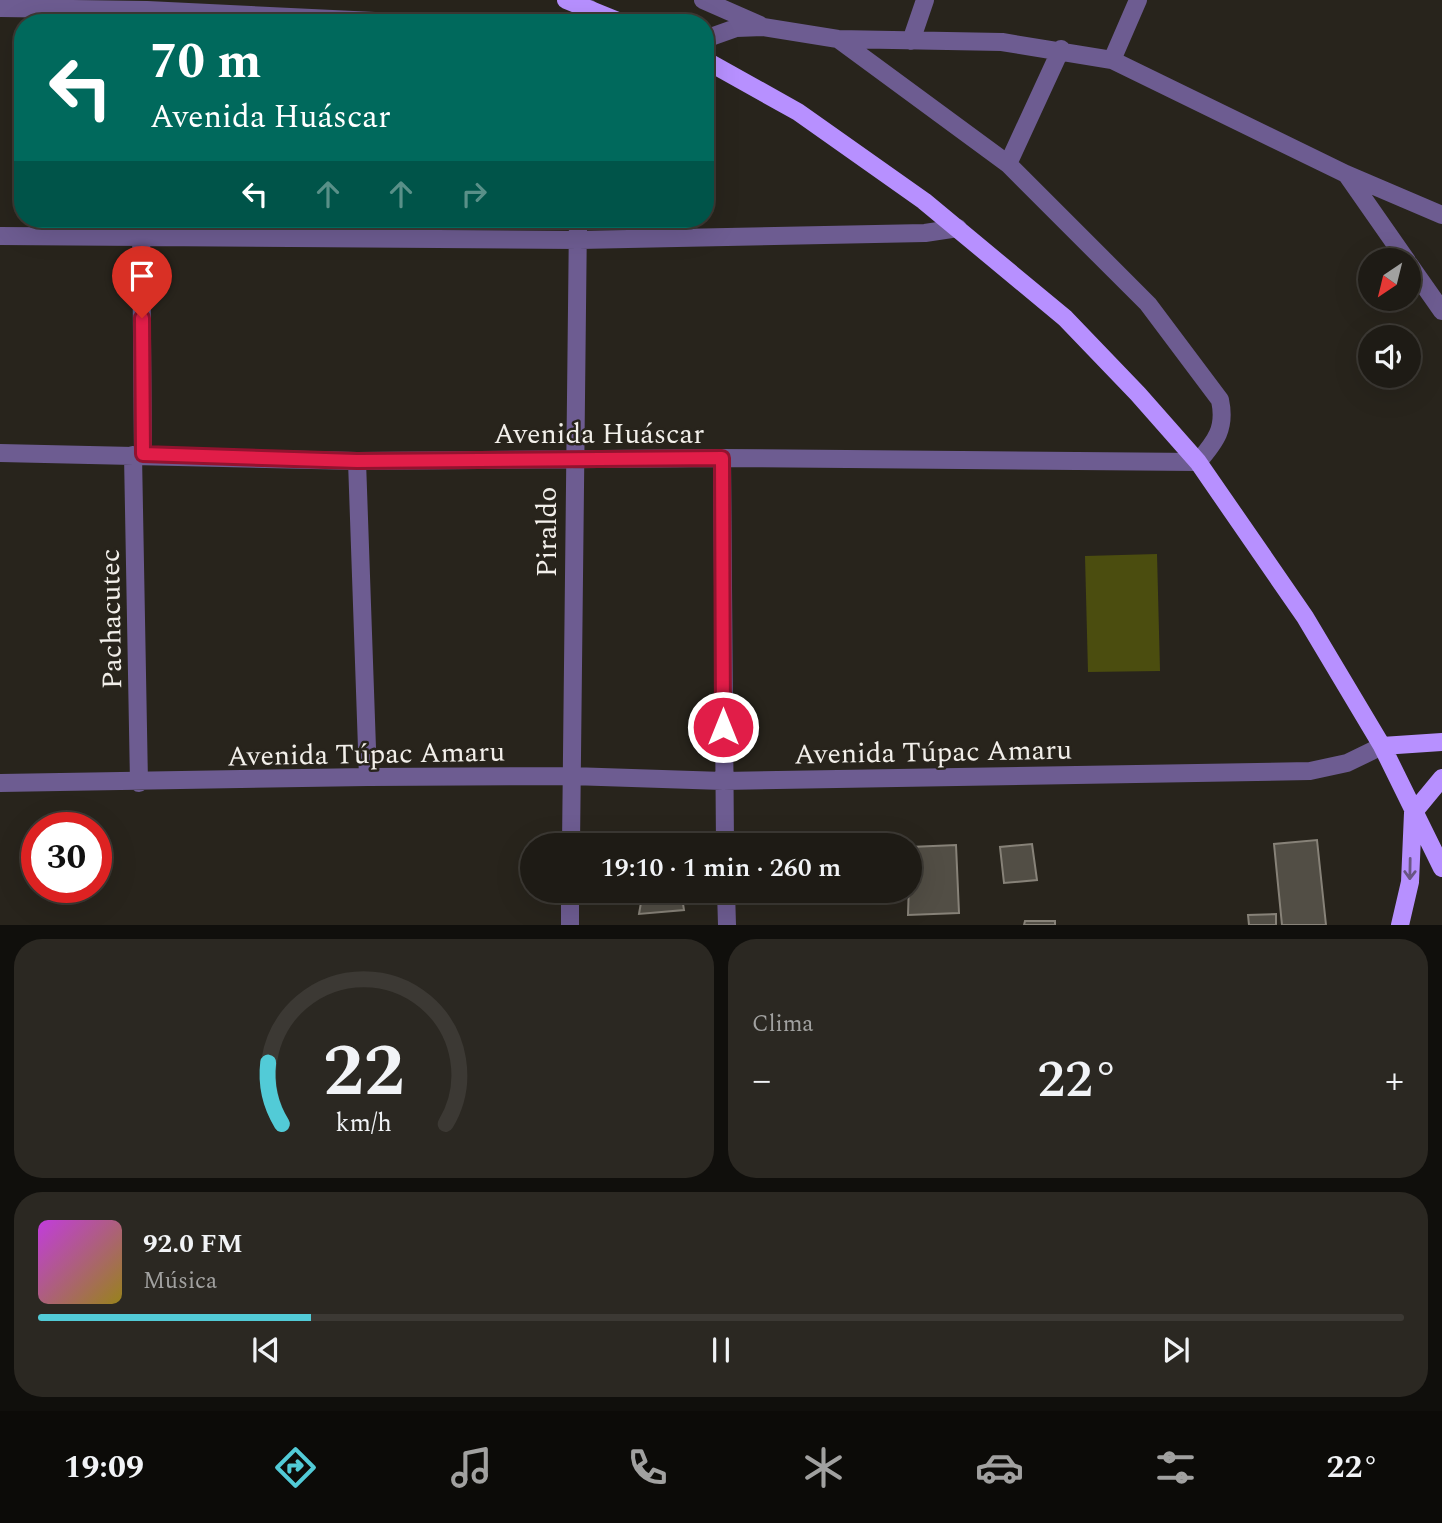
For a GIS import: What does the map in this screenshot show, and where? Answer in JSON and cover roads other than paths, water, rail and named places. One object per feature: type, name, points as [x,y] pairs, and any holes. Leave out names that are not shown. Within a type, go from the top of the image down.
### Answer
[{"type":"main road","points":[[566,0],[582,14]]},
{"type":"main road","points":[[714,65],[798,112],[864,156],[958,228],[1065,318],[1198,462],[1306,617],[1382,746],[1442,868]]},
{"type":"main road","name":"Avenida Túpac Amaru","points":[[1382,746],[1442,742]]},
{"type":"main road","points":[[1400,925],[1410,882],[1413,813],[1442,778]]},
{"type":"street","points":[[703,0],[763,27]]},
{"type":"street","points":[[911,41],[925,0]]},
{"type":"street","points":[[1112,60],[1138,0]]},
{"type":"street","points":[[0,8],[215,14]]},
{"type":"street","points":[[714,36],[736,28],[763,27],[838,38],[1002,42],[1061,49],[1112,60],[1346,174],[1442,215]]},
{"type":"street","points":[[838,38],[1008,164],[1148,304],[1220,400],[1224,418],[1219,437],[1198,462]]},
{"type":"street","points":[[1008,164],[1061,49]]},
{"type":"street","points":[[1346,174],[1398,248]]},
{"type":"street","points":[[0,236],[141,228],[579,240],[925,233],[958,228]]},
{"type":"street","name":"Pachacutec","points":[[139,783],[138,455],[141,228]]},
{"type":"street","name":"Piraldo","points":[[570,833],[573,459],[578,228]]},
{"type":"street","points":[[1421,281],[1442,311]]},
{"type":"street","name":"Avenida Huáscar","points":[[0,453],[357,461],[722,458],[1198,462]]},
{"type":"street","points":[[722,458],[724,833]]},
{"type":"street","points":[[357,461],[368,777]]},
{"type":"street","name":"Avenida Túpac Amaru","points":[[0,783],[571,776],[723,781],[1310,771],[1347,763],[1382,746]]},
{"type":"street","points":[[570,903],[570,925]]},
{"type":"street","points":[[726,903],[727,925]]}]
